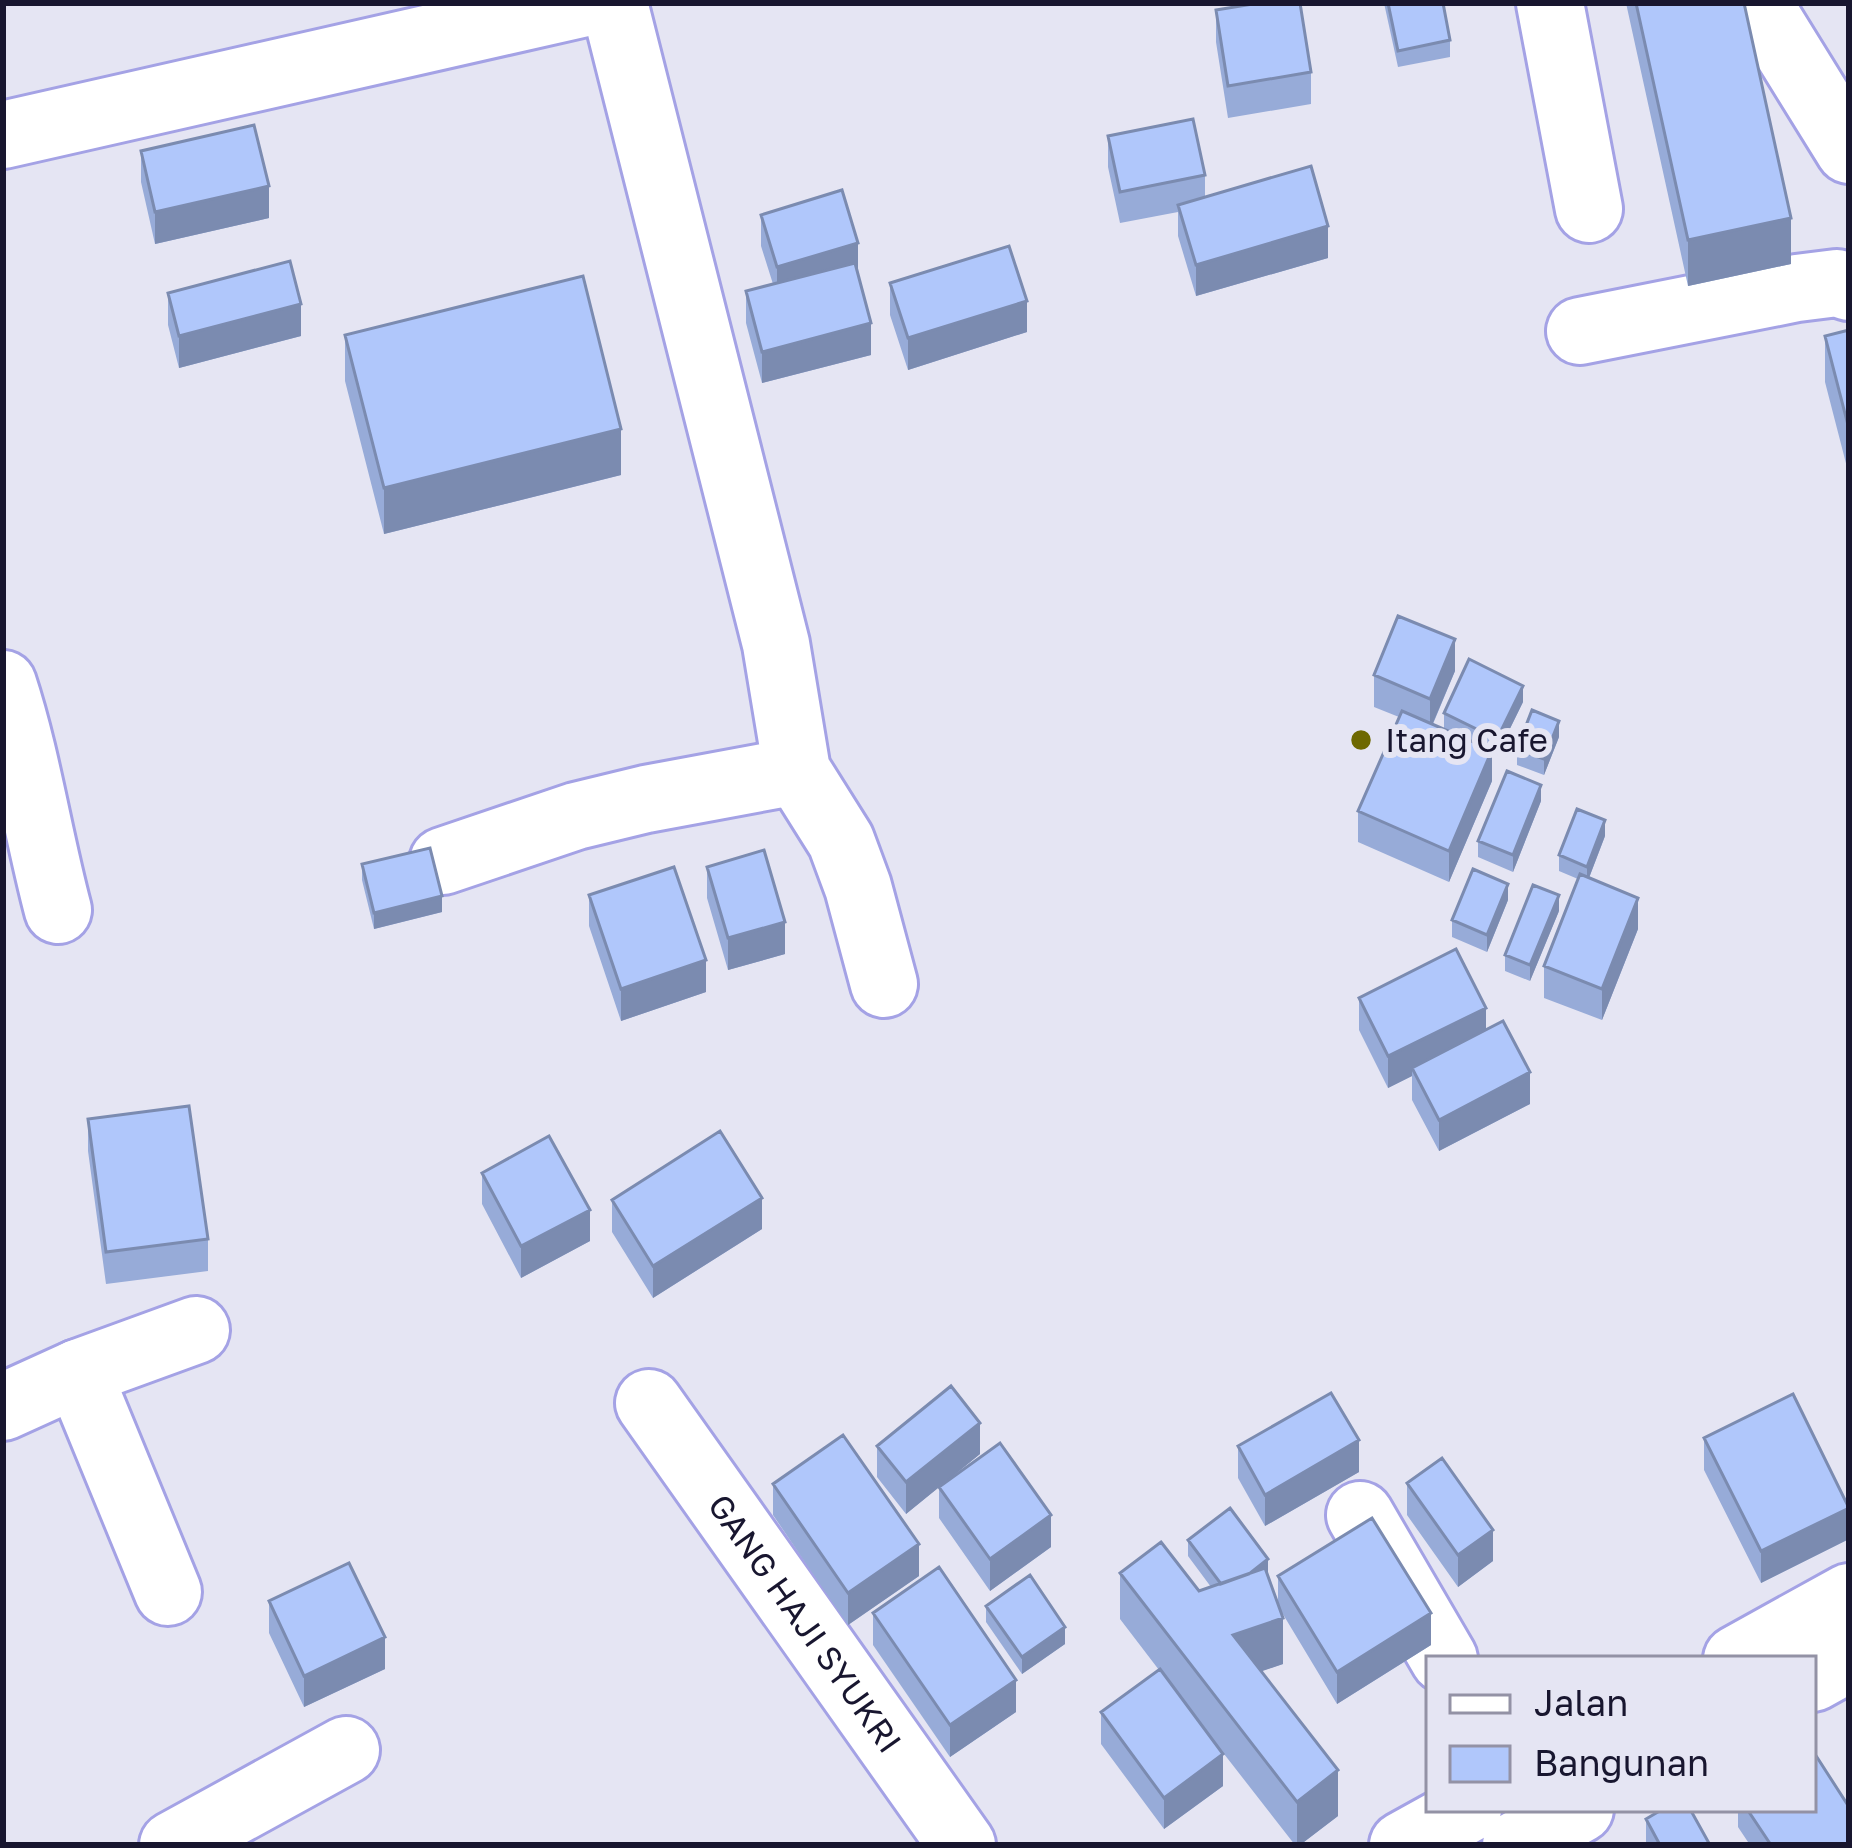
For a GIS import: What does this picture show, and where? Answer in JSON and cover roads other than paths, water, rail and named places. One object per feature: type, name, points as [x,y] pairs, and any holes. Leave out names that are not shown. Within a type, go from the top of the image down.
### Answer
[{"type":"street","points":[[3,135],[585,3]]},
{"type":"street","points":[[614,3],[776,644],[797,771],[841,841],[884,984]]},
{"type":"street","points":[[1550,3],[1589,209]]},
{"type":"street","points":[[1758,3],[1849,150]]},
{"type":"street","points":[[1580,332],[1797,288],[1837,283],[1849,287]]},
{"type":"street","points":[[3,684],[58,910]]},
{"type":"street","points":[[443,861],[576,816],[797,771]]},
{"type":"street","points":[[3,1407],[78,1373],[196,1330]]},
{"type":"street","points":[[78,1373],[168,1592]]},
{"type":"street","name":"GANG HAJI SYUKRI","points":[[650,1403],[962,1845]]},
{"type":"street","points":[[1360,1515],[1442,1656]]},
{"type":"street","points":[[1756,1656],[1831,1644]]},
{"type":"street","points":[[173,1845],[346,1750]]},
{"type":"street","points":[[1403,1845],[1463,1812]]},
{"type":"street","points":[[1516,1845],[1575,1812]]},
{"type":"place","name":"Itang Cafe","points":[[1361,740]]}]
